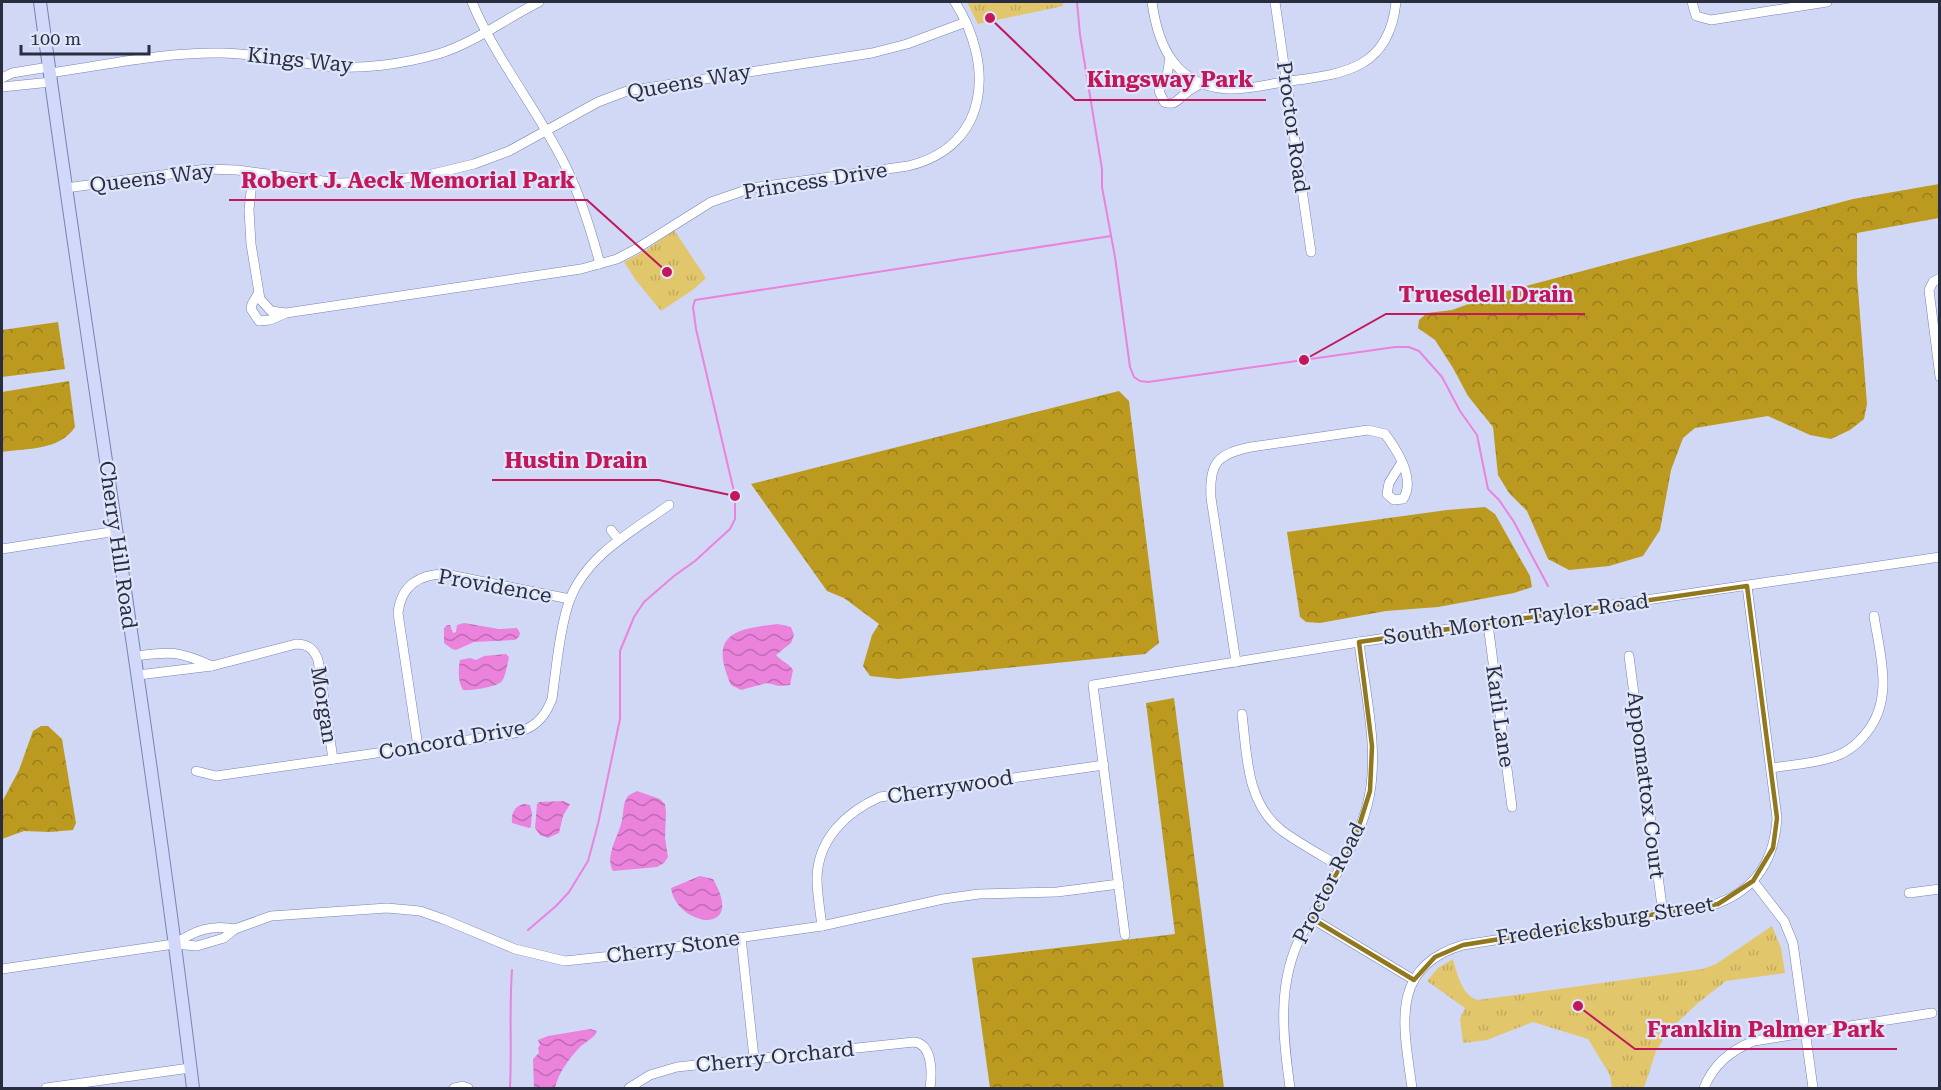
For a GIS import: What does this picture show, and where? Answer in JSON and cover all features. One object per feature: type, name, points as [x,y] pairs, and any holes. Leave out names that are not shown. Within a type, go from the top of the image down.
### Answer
[{"type":"main road","name":"Cherry Hill Road","points":[[40,2],[138,675],[193,1089]]},
{"type":"street","points":[[472,2],[565,165],[579,196],[600,264]]},
{"type":"street","name":"Kings Way","points":[[50,74],[159,57],[208,52],[247,54],[326,66],[370,66],[437,54],[463,44],[539,2]]},
{"type":"street","name":"Princess Drive","points":[[253,173],[249,196],[249,224],[258,294],[251,309],[259,321],[270,320],[286,313],[581,270],[636,249],[696,210],[730,194],[752,188],[908,166],[941,153],[966,127],[979,96],[978,61],[966,22],[955,2]]},
{"type":"street","points":[[1152,2],[1157,32],[1170,58],[1186,74],[1202,83],[1235,89],[1340,74],[1358,66],[1377,51],[1389,32],[1396,2]]},
{"type":"street","name":"Proctor Road","points":[[1275,2],[1311,252]]},
{"type":"street","points":[[1692,2],[1696,16],[1706,20],[1827,2]]},
{"type":"street","name":"Queens Way","points":[[66,188],[192,170],[222,170],[339,183],[424,176],[490,159],[598,102],[627,91],[872,53],[907,44],[966,22]]},
{"type":"street","points":[[1170,58],[1167,75],[1159,91],[1164,102],[1176,103],[1202,83]]},
{"type":"street","points":[[2,78],[12,73],[50,74]]},
{"type":"street","points":[[2,87],[50,74]]},
{"type":"street","points":[[1940,278],[1931,284],[1929,290],[1940,377]]},
{"type":"street","points":[[258,294],[262,303],[271,311],[286,313]]},
{"type":"street","points":[[1236,662],[1211,498],[1210,479],[1216,461],[1231,452],[1251,447],[1368,430],[1385,434],[1398,450],[1402,462]]},
{"type":"street","name":"Concord Drive","points":[[196,771],[216,776],[518,732],[535,725],[542,718],[552,699],[570,599],[591,564],[619,540],[669,505]]},
{"type":"street","points":[[610,530],[619,540]]},
{"type":"street","points":[[2,549],[117,531]]},
{"type":"street","name":"South Morton Taylor Road","points":[[1104,765],[1093,685],[1359,642],[1940,557]]},
{"type":"street","name":"Providence","points":[[418,747],[398,613],[401,597],[408,586],[426,575],[445,574],[570,599]]},
{"type":"street","name":"Fredericksburg Street","points":[[1412,1089],[1404,1019],[1407,997],[1414,980],[1435,957],[1463,945],[1718,904],[1738,894],[1753,881],[1768,860],[1776,833],[1777,818],[1747,586]]},
{"type":"street","points":[[1771,768],[1832,758],[1859,742],[1871,727],[1880,708],[1884,688],[1874,616]]},
{"type":"street","name":"Karli Lane","points":[[1488,624],[1512,807]]},
{"type":"street","name":"Proctor Road","points":[[1290,1089],[1283,1035],[1283,996],[1293,953],[1341,867],[1362,825],[1368,804],[1372,778],[1372,746],[1359,642]]},
{"type":"street","name":"Morgan","points":[[212,666],[296,644],[312,648],[318,660],[333,759]]},
{"type":"street","points":[[135,656],[168,651],[180,653],[212,666]]},
{"type":"street","name":"Appomattox Court","points":[[1629,656],[1663,914]]},
{"type":"street","points":[[138,675],[212,666]]},
{"type":"street","points":[[1242,714],[1252,785],[1256,799],[1264,813],[1282,831],[1341,867]]},
{"type":"street","points":[[1104,765],[1125,935]]},
{"type":"street","name":"Cherrywood","points":[[822,926],[817,878],[821,857],[831,836],[845,818],[856,809],[880,797],[1104,765]]},
{"type":"street","points":[[1753,881],[1788,929],[1796,957],[1813,1089]]},
{"type":"street","name":"Cherry Stone","points":[[174,944],[196,946],[224,938],[235,929],[271,916],[399,909],[434,915],[515,949],[565,961],[822,926],[943,899],[979,894],[1058,892],[1119,884]]},
{"type":"street","points":[[1910,893],[1940,889]]},
{"type":"street","points":[[1311,918],[1414,980]]},
{"type":"street","name":"Cherry Stone","points":[[174,944],[194,931],[221,926],[235,929]]},
{"type":"street","points":[[741,937],[754,1059]]},
{"type":"street","points":[[2,969],[174,944]]},
{"type":"street","points":[[1704,1089],[1722,1059],[1743,1045],[1762,1039],[1932,1013]]},
{"type":"street","name":"Cherry Orchard","points":[[629,1089],[662,1070],[914,1042],[924,1046],[930,1067],[930,1089]]},
{"type":"street","points":[[46,1089],[190,1068]]},
{"type":"street","points":[[454,1089],[462,1086],[468,1089]]},
{"type":"highlighted area","points":[[1747,586],[1777,818],[1773,848],[1753,881],[1718,904],[1463,945],[1435,957],[1414,980],[1311,918],[1353,845],[1370,791],[1372,746],[1359,642]]},
{"type":"green space","points":[[967,2],[1063,2],[1063,6],[978,24]]},
{"type":"green space","points":[[1939,184],[1939,218],[1857,233],[1857,277],[1867,404],[1864,419],[1850,430],[1831,439],[1810,435],[1768,416],[1695,428],[1683,438],[1671,470],[1660,530],[1643,556],[1609,566],[1569,570],[1548,559],[1527,511],[1509,493],[1498,475],[1493,427],[1468,396],[1435,340],[1418,328],[1419,320],[1427,313],[1452,310],[1496,294],[1853,199]]},
{"type":"green space","points":[[674,230],[706,278],[661,311],[624,262],[645,251]]},
{"type":"green space","points":[[58,322],[65,369],[2,377],[2,330]]},
{"type":"green space","points":[[69,381],[75,427],[68,435],[42,447],[2,452],[2,392]]},
{"type":"green space","points":[[1119,391],[1129,401],[1159,643],[1145,654],[898,679],[870,676],[863,666],[872,635],[879,624],[844,598],[827,591],[751,484]]},
{"type":"green space","points":[[1485,507],[1495,514],[1530,576],[1532,587],[1514,593],[1438,607],[1386,611],[1320,623],[1306,622],[1300,617],[1287,532]]},
{"type":"green space","points":[[1174,698],[1224,1088],[990,1088],[972,958],[1175,934],[1146,703]]},
{"type":"green space","points":[[41,726],[48,726],[62,739],[76,823],[73,830],[24,831],[2,839],[2,802],[19,770],[33,731]]},
{"type":"green space","points":[[1772,926],[1781,948],[1785,973],[1726,981],[1698,1003],[1669,1030],[1656,1051],[1644,1088],[1612,1088],[1610,1075],[1588,1039],[1533,1022],[1487,1040],[1463,1043],[1460,1019],[1465,1008],[1427,981],[1438,968],[1453,959],[1458,978],[1464,989],[1472,998],[1478,1000],[1703,969],[1716,964]]},
{"type":"water","points":[[464,623],[499,629],[517,628],[520,633],[515,640],[474,642],[456,650],[452,649],[444,643],[444,628],[450,625],[453,633],[456,632],[457,625]]},
{"type":"water","points":[[778,624],[791,627],[794,635],[791,643],[776,655],[793,670],[790,685],[779,686],[767,683],[741,690],[731,685],[723,655],[724,645],[729,638],[737,632]]},
{"type":"water","points":[[506,654],[509,657],[502,681],[489,687],[463,690],[459,675],[460,660],[470,658],[476,660],[484,656]]},
{"type":"water","points":[[637,791],[660,799],[665,804],[665,838],[668,857],[657,867],[613,871],[610,860],[612,848],[621,824],[625,802],[628,796]]},
{"type":"water","points":[[563,801],[570,804],[563,816],[559,833],[548,838],[540,835],[535,828],[537,804]]},
{"type":"water","points":[[524,804],[530,805],[532,813],[529,828],[512,823],[514,811]]},
{"type":"water","points":[[700,876],[713,879],[721,898],[721,911],[716,918],[707,920],[684,911],[676,901],[671,888]]},
{"type":"water","points":[[590,1029],[597,1031],[568,1061],[555,1088],[534,1088],[533,1059],[539,1053],[538,1040],[548,1036]]},
{"type":"waterway","points":[[1077,2],[1080,35],[1102,169],[1102,187],[1115,257],[1130,367],[1134,377],[1148,382],[1395,347],[1409,347],[1419,351],[1442,377],[1460,411],[1477,435],[1488,489],[1499,500],[1514,522],[1548,586]]},
{"type":"waterway","points":[[528,930],[569,892],[588,861],[620,719],[620,651],[634,617],[644,602],[695,561],[730,529],[735,519],[735,496],[696,329],[693,307],[695,300],[1111,236]]},
{"type":"waterway","points":[[510,1088],[512,970]]},
{"type":"place","name":"Kingsway Park","points":[[990,18]]},
{"type":"place","name":"Robert J. Aeck Memorial Park","points":[[667,272]]},
{"type":"place","name":"Truesdell Drain","points":[[1304,360]]},
{"type":"place","name":"Hustin Drain","points":[[735,496]]},
{"type":"place","name":"Franklin Palmer Park","points":[[1578,1006]]}]
